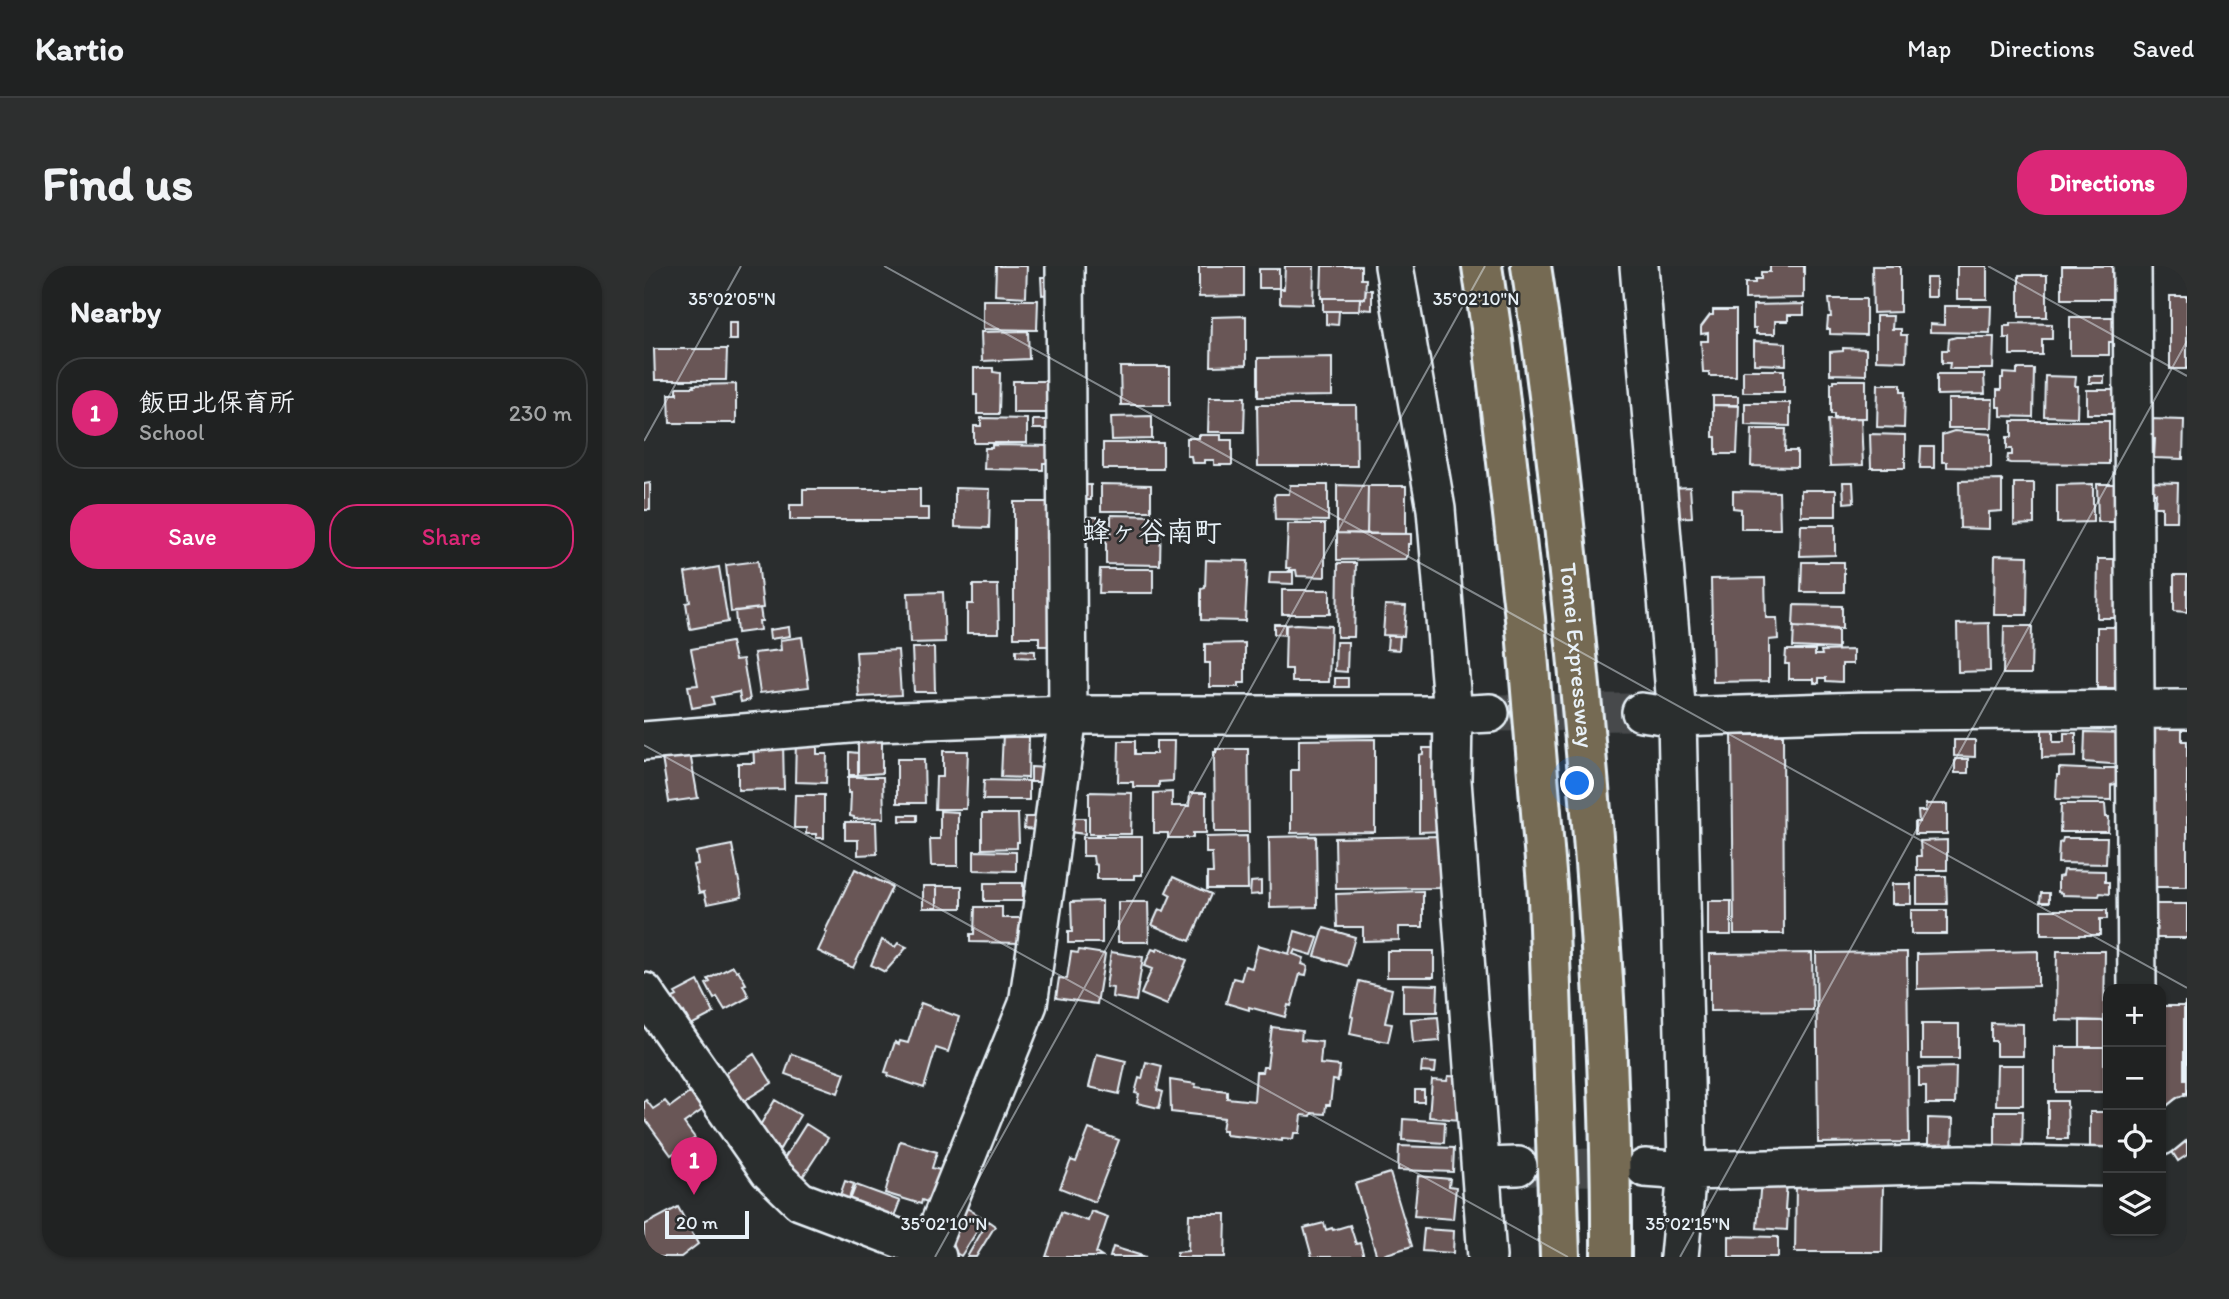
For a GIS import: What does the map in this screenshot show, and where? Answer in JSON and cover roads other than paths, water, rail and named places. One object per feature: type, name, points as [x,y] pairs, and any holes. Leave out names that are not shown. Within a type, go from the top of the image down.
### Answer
[{"type":"highway","name":"Tomei Expressway","points":[[1482,266],[1525,618],[1546,871],[1560,1257]]},
{"type":"highway","name":"Tomei Expressway","points":[[1531,266],[1547,368],[1599,896],[1612,1161],[1611,1257]]},
{"type":"street","points":[[644,992],[769,1171],[800,1201],[930,1254],[1028,1004],[1068,715],[1065,266]]},
{"type":"street","points":[[1394,266],[1436,509],[1453,715],[1452,780],[1486,1257]]},
{"type":"street","points":[[1639,266],[1677,717],[1687,1171],[1679,1257]]},
{"type":"street","points":[[2132,266],[2137,984]]},
{"type":"street","points":[[1641,712],[1677,717],[1864,711],[2187,709]]},
{"type":"street","points":[[644,741],[876,722],[1068,715],[1490,713]]},
{"type":"street","points":[[2166,1132],[2187,1115]]},
{"type":"street","points":[[1645,1168],[1687,1171],[1962,1164],[2103,1167]]},
{"type":"street","points":[[1481,1167],[1518,1166]]},
{"type":"tunnel","points":[[1490,713],[1641,712]]},
{"type":"tunnel","points":[[1518,1166],[1641,1168]]},
{"type":"place","name":"飯田北保育所","points":[[694,1195]]},
{"type":"district","name":"蜂ヶ谷南町","points":[[1152,531]]}]
